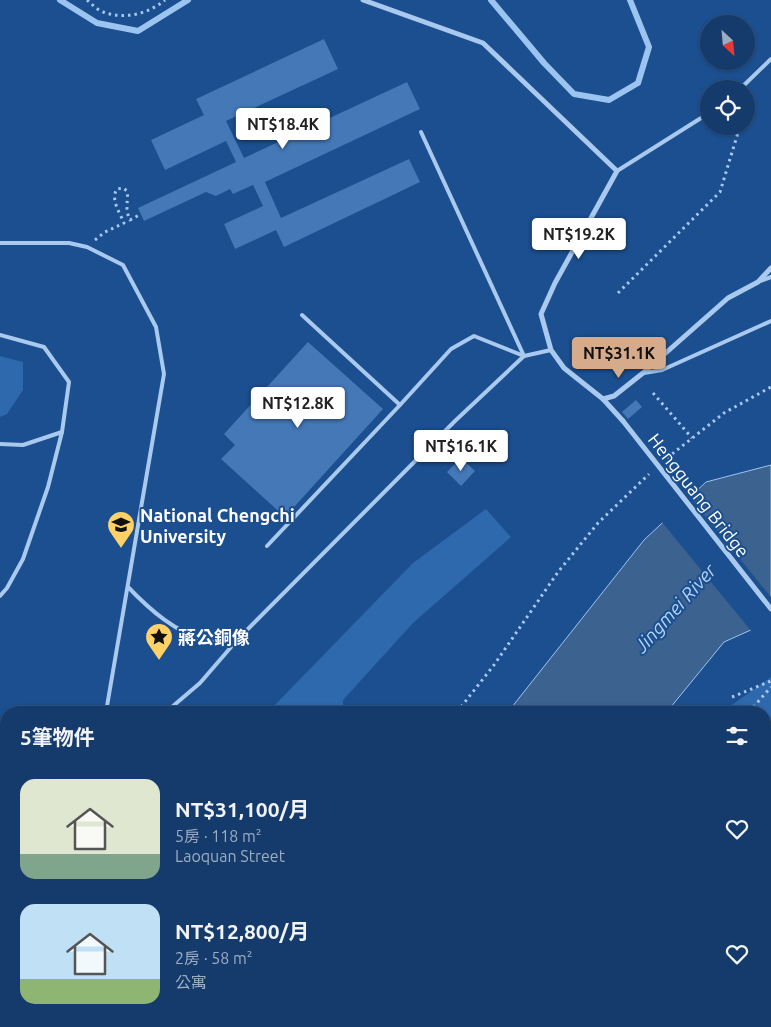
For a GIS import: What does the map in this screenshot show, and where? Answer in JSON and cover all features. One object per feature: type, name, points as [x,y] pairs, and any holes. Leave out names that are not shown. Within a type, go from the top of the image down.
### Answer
[{"type":"street","points":[[363,0],[483,42],[617,171],[555,283],[541,314],[551,350]]},
{"type":"street","points":[[603,399],[614,396],[644,373],[728,298],[758,282],[771,268]]},
{"type":"street","name":"Hengguang Bridge","points":[[551,350],[564,368],[603,399],[623,421],[771,609]]},
{"type":"lane","points":[[749,80],[771,59]]},
{"type":"lane","points":[[617,171],[700,119]]},
{"type":"lane","points":[[421,132],[524,356]]},
{"type":"lane","points":[[0,243],[69,243],[87,247],[123,265],[156,327],[164,374],[107,706]]},
{"type":"lane","points":[[758,282],[771,277]]},
{"type":"lane","points":[[302,316],[400,405]]},
{"type":"lane","points":[[644,373],[662,370],[771,321]]},
{"type":"lane","points":[[0,335],[44,347],[69,382],[62,432],[48,487],[22,559],[7,588],[0,596]]},
{"type":"lane","points":[[267,546],[451,349],[474,336],[524,356]]},
{"type":"lane","points":[[173,706],[200,683],[238,639],[455,421],[524,356],[551,350]]},
{"type":"lane","points":[[0,444],[22,445],[62,432]]},
{"type":"lane","points":[[128,587],[151,610],[184,632],[209,641],[238,639]]},
{"type":"path","points":[[87,0],[102,12],[123,16],[141,14],[165,0]]},
{"type":"path","points":[[618,293],[720,192],[738,135]]},
{"type":"path","points":[[87,247],[105,232],[124,223],[114,198],[117,189],[123,188],[127,190],[126,212],[130,220],[141,214]]},
{"type":"path","points":[[665,460],[724,413],[771,387]]},
{"type":"path","points":[[653,393],[692,438]]},
{"type":"path","points":[[462,706],[494,665],[558,572],[598,523],[652,471]]},
{"type":"path","points":[[732,697],[771,682]]},
{"type":"path","points":[[754,706],[771,687]]},
{"type":"shaded area","points":[[0,356],[23,362],[23,390],[7,414],[0,417]]},
{"type":"shaded area","points":[[486,509],[511,537],[413,623],[343,700],[343,706],[274,706],[413,563]]},
{"type":"shaded area","points":[[771,677],[771,706],[730,706]]},
{"type":"water","name":"Jingmei River","points":[[771,465],[771,621],[724,642],[672,706],[513,706],[644,540],[706,482]]},
{"type":"pier","points":[[688,495],[771,597],[771,624],[752,632],[661,521]]},
{"type":"building","points":[[324,39],[338,69],[226,121],[244,158],[407,82],[420,109],[265,182],[281,218],[409,159],[420,182],[284,247],[276,230],[235,249],[224,224],[263,206],[253,185],[233,194],[230,189],[216,196],[206,192],[144,221],[138,208],[236,162],[226,141],[165,170],[151,140],[204,115],[196,99]]},
{"type":"building","points":[[308,342],[383,409],[285,517],[221,459],[235,445],[224,434]]},
{"type":"building","points":[[636,400],[642,407],[628,419],[622,412]]},
{"type":"building","points":[[461,458],[475,471],[461,486],[447,472]]},
{"type":"waterway","points":[[60,0],[97,23],[138,31],[188,0]]},
{"type":"waterway","points":[[491,0],[544,63],[574,94],[609,100],[638,83],[649,47],[630,0]]},
{"type":"place","name":"National Chengchi University","points":[[121,549]]},
{"type":"place","name":"蔣公銅像","points":[[159,661]]}]
